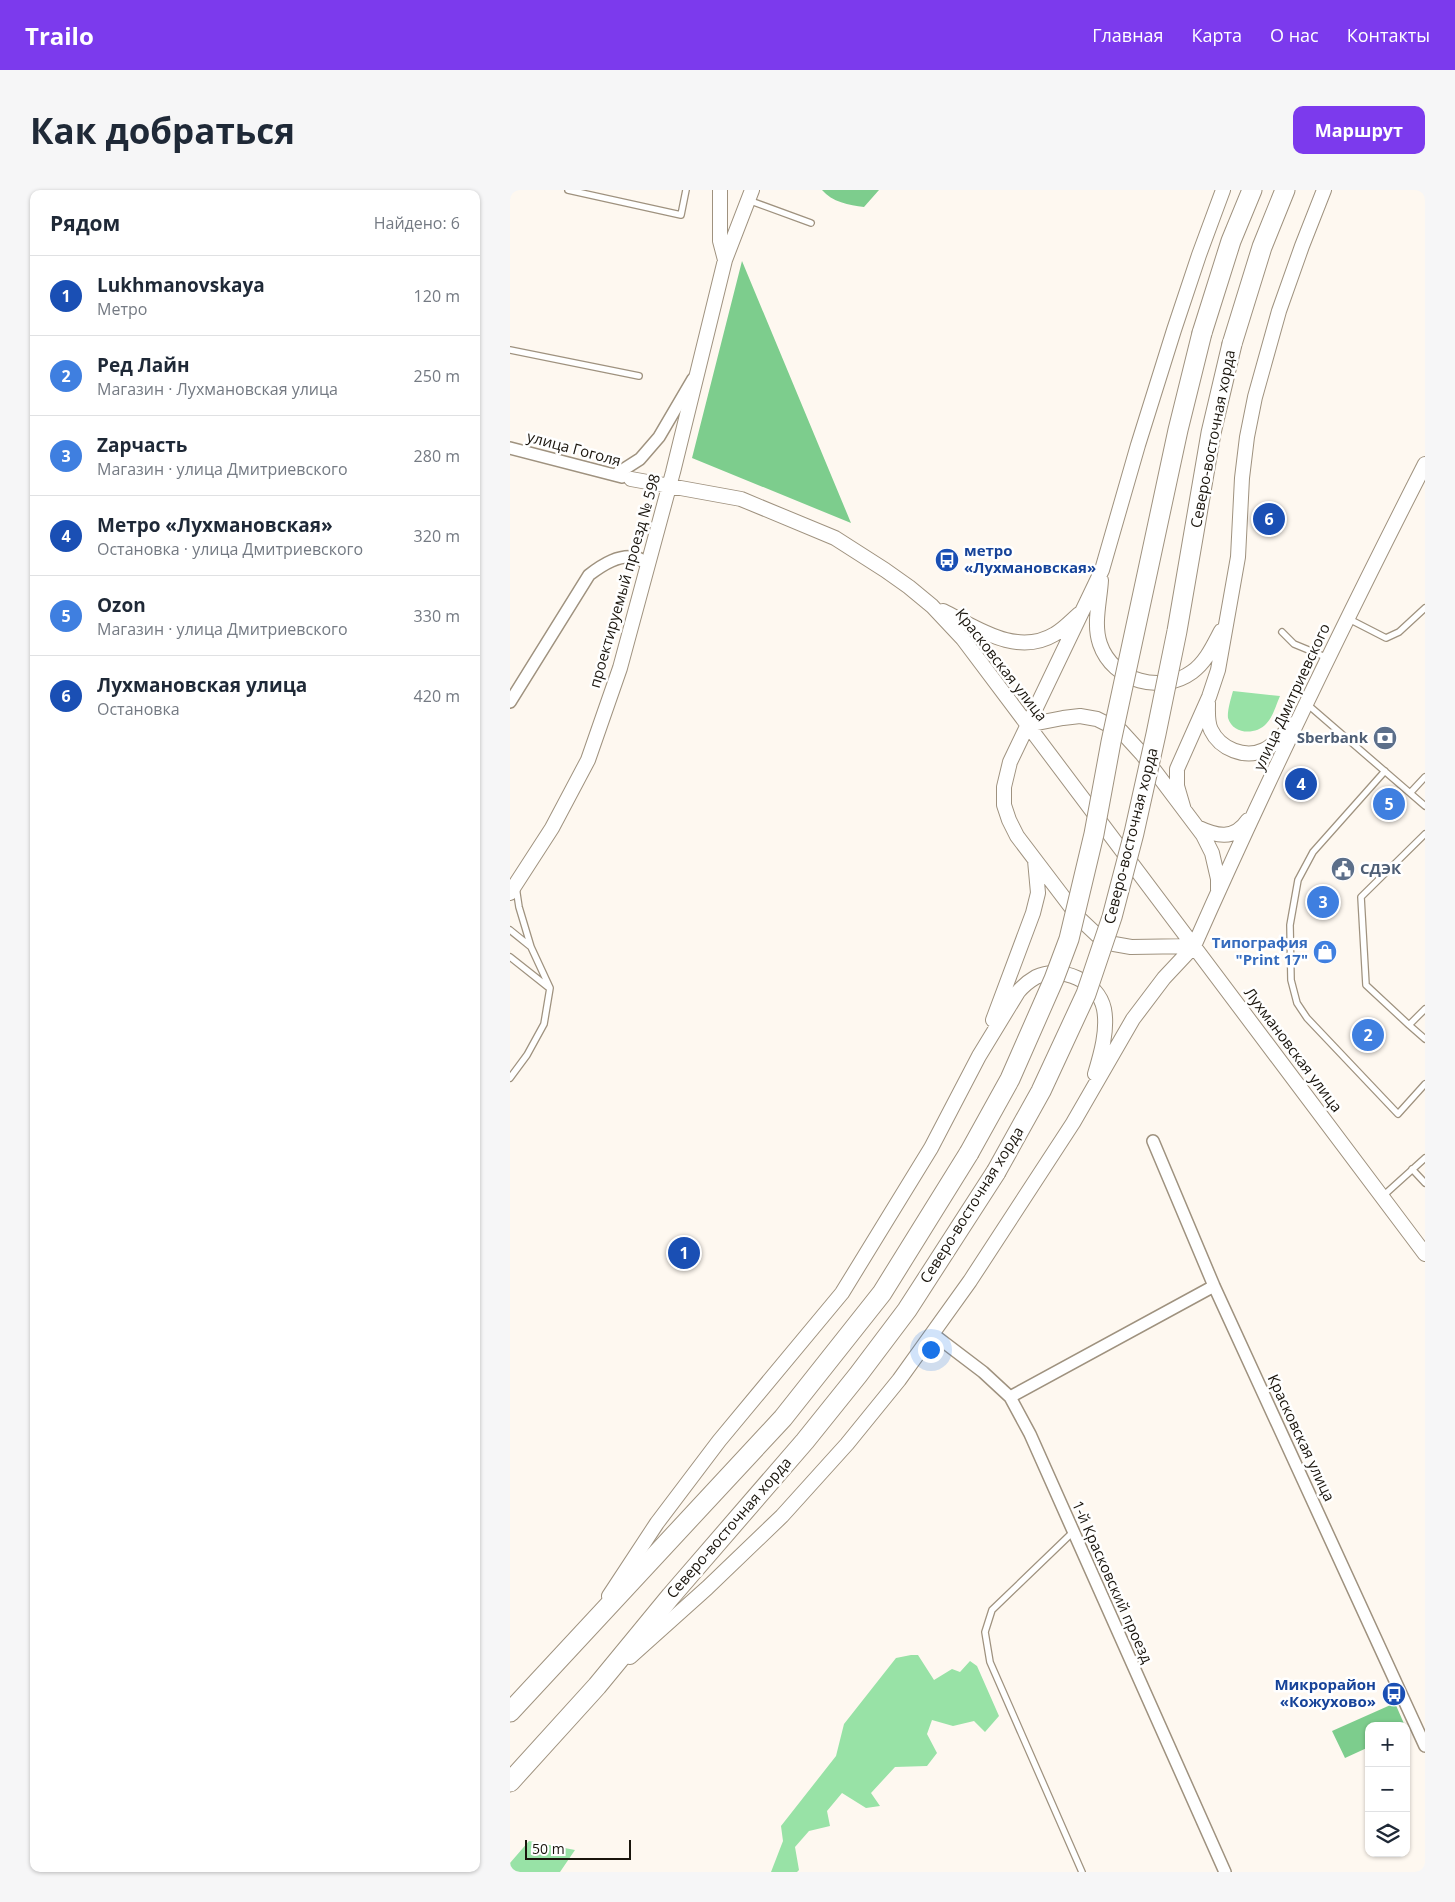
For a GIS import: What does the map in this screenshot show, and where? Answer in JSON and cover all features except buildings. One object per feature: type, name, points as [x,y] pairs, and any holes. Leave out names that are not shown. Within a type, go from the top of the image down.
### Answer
[{"type":"highway","name":"Северо-восточная хорда","points":[[510,1712],[783,1418],[832,1357],[882,1293],[969,1154],[1010,1079],[1054,979],[1069,939],[1094,834],[1178,430],[1202,333],[1231,241],[1252,190]]},
{"type":"highway","name":"Северо-восточная хорда","points":[[510,1782],[597,1686],[858,1376],[907,1310],[996,1172],[1041,1091],[1086,994],[1112,917],[1134,833],[1158,725],[1177,631],[1210,433],[1232,344],[1262,247],[1285,190]]},
{"type":"street","points":[[720,190],[720,241],[725,260]]},
{"type":"street","points":[[1194,946],[1131,948],[1114,944],[1097,935],[1080,920],[1017,836],[1004,805],[1004,787],[1006,774],[1027,726],[1102,570],[1138,445],[1196,264],[1223,190]]},
{"type":"street","points":[[1184,810],[1177,786],[1177,769],[1209,697],[1218,670],[1238,556],[1243,470],[1255,397],[1279,311],[1324,190]]},
{"type":"street","name":"проектируемый проезд № 598","points":[[513,889],[552,828],[588,760],[620,668],[669,487],[725,260],[750,195]]},
{"type":"street","points":[[615,475],[640,459],[659,437],[698,371]]},
{"type":"street","name":"улица Гоголя","points":[[510,448],[631,480]]},
{"type":"street","name":"улица Дмитриевского","points":[[1088,1096],[1121,1038],[1148,999],[1194,946],[1347,618],[1425,464]]},
{"type":"street","name":"Красковская улица","points":[[631,480],[741,499],[835,538],[885,570],[932,606],[963,639],[1080,795]]},
{"type":"street","points":[[510,702],[589,575],[602,565],[614,560],[638,558],[648,565]]},
{"type":"street","points":[[1102,570],[1097,623],[1100,646],[1113,664],[1122,672],[1140,681],[1162,683],[1173,681],[1192,672],[1207,657],[1229,615]]},
{"type":"street","points":[[932,606],[987,634],[1017,643],[1035,642],[1054,635],[1083,610]]},
{"type":"street","points":[[1209,697],[1208,710],[1211,729],[1215,736],[1228,748],[1241,753],[1262,751],[1270,746],[1304,709]]},
{"type":"street","points":[[1027,726],[1078,716],[1096,719],[1109,724],[1132,740],[1197,827],[1212,853],[1218,879],[1218,892]]},
{"type":"street","name":"Лухмановская улица","points":[[1080,795],[1425,1254]]},
{"type":"street","points":[[1197,827],[1213,834],[1229,834],[1246,824],[1260,802]]},
{"type":"street","points":[[979,1056],[1034,913],[1038,893],[1035,860]]},
{"type":"street","points":[[586,1630],[657,1523],[718,1441],[842,1293],[932,1148],[979,1056],[1018,992],[1026,983],[1037,976],[1050,974],[1072,976],[1083,981],[1092,988],[1103,1006],[1105,1017],[1099,1060],[1088,1096],[934,1334],[847,1444],[782,1516],[707,1588],[597,1686]]},
{"type":"street","name":"Красковская улица","points":[[1153,1141],[1214,1286],[1425,1746]]},
{"type":"street","points":[[1010,1397],[1214,1286]]},
{"type":"street","name":"1-й Красковский проезд","points":[[934,1334],[1010,1397],[1030,1434],[1225,1872]]},
{"type":"lane","points":[[568,190],[681,215],[686,190]]},
{"type":"lane","points":[[750,195],[811,223]]},
{"type":"lane","points":[[510,350],[639,376]]},
{"type":"lane","points":[[1347,618],[1386,638],[1399,632],[1425,608]]},
{"type":"lane","points":[[1282,632],[1294,644],[1328,658]]},
{"type":"lane","points":[[1304,709],[1412,792],[1425,806]]},
{"type":"lane","points":[[1385,772],[1313,852],[1298,880],[1290,925],[1291,980],[1297,1003],[1307,1018],[1398,1114],[1425,1084]]},
{"type":"lane","points":[[1412,792],[1425,777]]},
{"type":"lane","points":[[1425,834],[1361,897],[1366,985],[1425,1039]]},
{"type":"lane","points":[[510,1078],[544,1024],[550,988],[531,947],[513,889]]},
{"type":"lane","points":[[510,930],[531,947]]},
{"type":"lane","points":[[510,957],[550,988]]},
{"type":"lane","points":[[1409,1025],[1425,1009]]},
{"type":"lane","points":[[1383,1196],[1425,1158]]},
{"type":"lane","points":[[1412,1169],[1425,1183]]},
{"type":"lane","points":[[1073,1532],[992,1610],[985,1632],[990,1662],[1082,1872]]},
{"type":"green space","points":[[822,190],[879,190],[864,207],[836,200]]},
{"type":"green space","points":[[742,261],[851,523],[692,458]]},
{"type":"green space","points":[[1233,691],[1280,696],[1266,724],[1257,730],[1245,732],[1235,728],[1228,718]]},
{"type":"green space","points":[[918,1655],[934,1680],[952,1669],[960,1672],[970,1661],[977,1666],[999,1716],[985,1732],[974,1721],[953,1726],[932,1720],[927,1734],[937,1753],[927,1766],[895,1767],[871,1793],[880,1806],[866,1808],[842,1793],[827,1811],[830,1826],[809,1831],[795,1847],[799,1870],[797,1872],[771,1872],[783,1841],[781,1826],[836,1756],[844,1724],[896,1658]]},
{"type":"green space","points":[[1395,1703],[1403,1722],[1365,1722],[1365,1749],[1345,1758],[1332,1731]]},
{"type":"green space","points":[[529,1841],[575,1850],[560,1872],[510,1872],[510,1863]]},
{"type":"place","name":"Лухмановская улица","points":[[1269,519]]},
{"type":"place","name":"метро «Лухмановская»","points":[[947,560]]},
{"type":"place","name":"Sberbank","points":[[1385,738]]},
{"type":"place","name":"Метро «Лухмановская»","points":[[1301,784]]},
{"type":"place","name":"Ozon","points":[[1389,804]]},
{"type":"place","name":"СДЭК","points":[[1343,869]]},
{"type":"place","name":"Zapчасть","points":[[1323,902]]},
{"type":"place","name":"Типография \"Print 17\"","points":[[1325,952]]},
{"type":"place","name":"Ред Лайн","points":[[1368,1035]]},
{"type":"place","name":"Lukhmanovskaya","points":[[684,1253]]},
{"type":"place","name":"Микрорайон «Кожухово»","points":[[1394,1694]]}]
